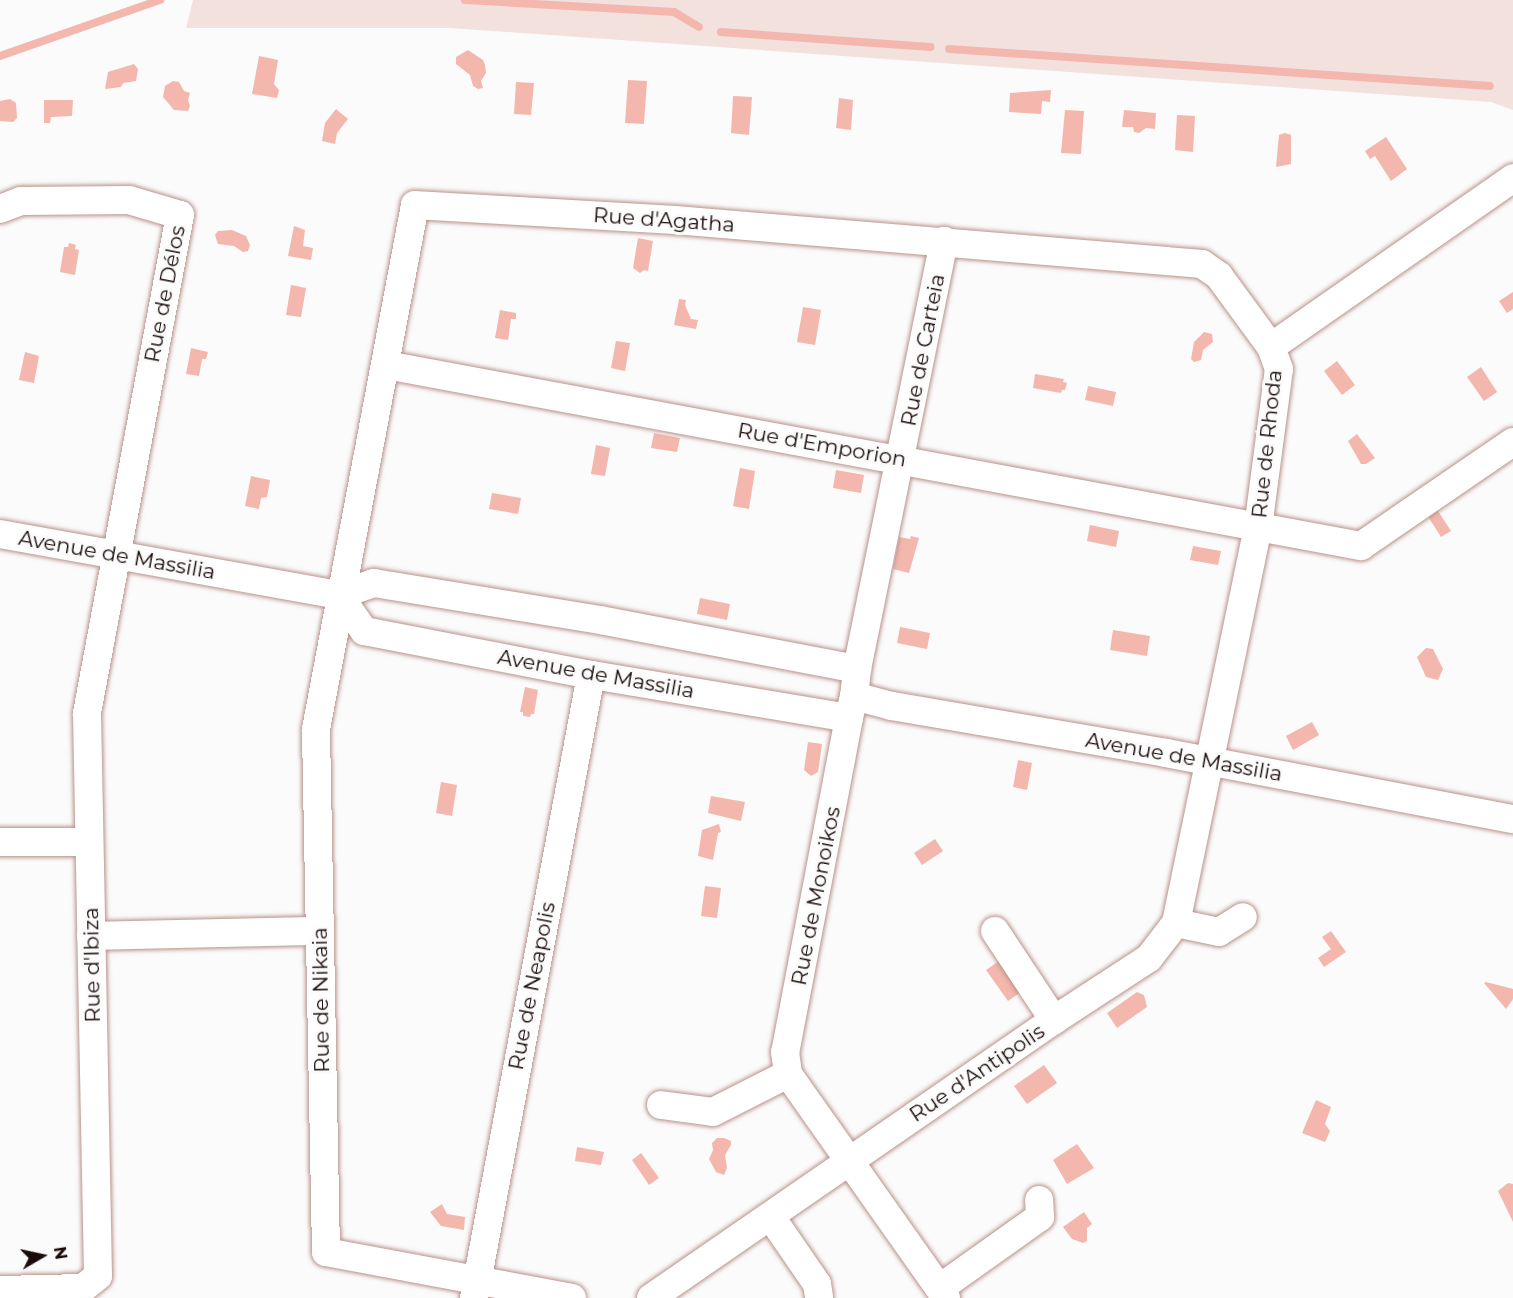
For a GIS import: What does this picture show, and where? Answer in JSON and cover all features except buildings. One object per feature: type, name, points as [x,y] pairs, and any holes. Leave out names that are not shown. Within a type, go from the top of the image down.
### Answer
[{"type":"street","name":"Rue de Rhoda","points":[[1209,761],[1258,528],[1279,369],[1271,347],[1513,178]]},
{"type":"street","name":"Rue de Délos","points":[[0,209],[21,201],[129,200],[180,215],[117,554]]},
{"type":"street","name":"Rue d'Agatha","points":[[339,596],[386,365],[414,205],[675,220],[1202,264],[1219,276],[1271,347]]},
{"type":"street","name":"Rue de Carteia","points":[[853,695],[944,241]]},
{"type":"street","name":"Rue d'Emporion","points":[[386,365],[1361,546],[1513,442]]},
{"type":"street","name":"Avenue de Massilia","points":[[0,534],[339,596],[374,583],[600,620],[892,706],[1209,761],[1513,819]]},
{"type":"street","name":"Rue d'Ibiza","points":[[0,1290],[83,1288],[98,1276],[87,713],[117,554]]},
{"type":"street","name":"Avenue de Massilia","points":[[339,596],[364,631],[591,675],[853,695]]},
{"type":"street","name":"Rue de Nikaia","points":[[339,596],[316,729],[326,1252],[475,1289]]},
{"type":"street","name":"Rue de Neapolis","points":[[475,1289],[591,675]]},
{"type":"street","name":"Rue de Monoikos","points":[[788,1074],[785,1052],[853,695]]},
{"type":"street","name":"Rue d'Antipolis","points":[[651,1298],[1054,1020],[1149,958],[1176,922],[1209,761]]},
{"type":"street","points":[[0,842],[88,842]]},
{"type":"street","points":[[1176,922],[1219,932],[1243,918]]},
{"type":"street","points":[[91,936],[320,931]]},
{"type":"street","points":[[995,931],[1054,1020]]},
{"type":"street","points":[[661,1105],[713,1112],[788,1074],[851,1159],[943,1293],[1040,1217],[1039,1200]]},
{"type":"street","points":[[771,1217],[817,1284],[819,1297]]},
{"type":"street","points":[[475,1289],[572,1298]]},
{"type":"shaded area","points":[[193,0],[1513,0],[1513,110],[1491,102],[450,28],[186,28]]},
{"type":"shaded area","points":[[468,50],[483,60],[485,65],[486,73],[481,81],[483,88],[478,89],[473,86],[470,75],[456,64],[456,57]]},
{"type":"shaded area","points":[[259,56],[278,60],[274,84],[279,90],[277,98],[252,94]]},
{"type":"shaded area","points":[[134,64],[138,69],[136,81],[123,83],[121,87],[105,89],[108,72]]},
{"type":"shaded area","points":[[628,80],[647,81],[644,124],[625,123]]},
{"type":"shaded area","points":[[173,81],[179,82],[184,91],[190,93],[188,111],[174,110],[163,97],[165,86]]},
{"type":"shaded area","points":[[516,82],[534,83],[531,115],[514,114]]},
{"type":"shaded area","points":[[1051,90],[1050,102],[1042,101],[1041,114],[1009,112],[1010,93]]},
{"type":"shaded area","points":[[733,96],[752,97],[749,135],[731,133]]},
{"type":"shaded area","points":[[839,98],[853,100],[851,130],[836,128]]},
{"type":"shaded area","points":[[10,99],[16,103],[17,118],[13,122],[0,121],[0,101]]},
{"type":"shaded area","points":[[44,100],[73,100],[72,116],[51,117],[50,123],[44,123]]},
{"type":"shaded area","points":[[336,109],[348,119],[337,133],[335,144],[322,141],[325,123]]},
{"type":"shaded area","points":[[1065,110],[1084,111],[1081,154],[1061,153]]},
{"type":"shaded area","points":[[1124,110],[1156,113],[1155,129],[1146,128],[1139,133],[1134,132],[1133,127],[1122,127]]},
{"type":"shaded area","points":[[1177,115],[1195,116],[1193,152],[1175,150]]},
{"type":"shaded area","points":[[1285,133],[1291,135],[1291,164],[1276,167],[1279,135]]},
{"type":"shaded area","points":[[1386,137],[1407,169],[1391,181],[1375,156],[1370,159],[1365,151]]},
{"type":"shaded area","points":[[294,226],[305,230],[303,246],[313,248],[311,260],[288,256]]},
{"type":"shaded area","points":[[232,230],[246,236],[250,245],[248,251],[243,252],[234,246],[218,244],[215,235],[218,231]]},
{"type":"shaded area","points":[[638,238],[653,241],[648,271],[644,270],[640,273],[633,268]]},
{"type":"shaded area","points":[[69,243],[76,245],[75,249],[79,250],[75,275],[60,272],[64,247],[68,247]]},
{"type":"shaded area","points":[[291,285],[306,288],[301,317],[286,315]]},
{"type":"shaded area","points":[[1513,292],[1513,309],[1507,313],[1499,301]]},
{"type":"shaded area","points":[[679,299],[686,300],[685,305],[691,319],[698,320],[696,329],[674,325]]},
{"type":"shaded area","points":[[803,307],[821,310],[815,345],[797,342]]},
{"type":"shaded area","points":[[500,310],[516,313],[516,319],[511,319],[508,340],[495,338]]},
{"type":"shaded area","points":[[1204,332],[1212,334],[1213,342],[1203,350],[1201,360],[1194,362],[1191,359],[1194,342]]},
{"type":"shaded area","points":[[616,341],[630,343],[625,371],[611,368]]},
{"type":"shaded area","points":[[191,348],[208,352],[206,359],[202,359],[199,376],[186,374]]},
{"type":"shaded area","points":[[25,352],[39,356],[34,383],[19,380]]},
{"type":"shaded area","points":[[1337,361],[1355,385],[1342,395],[1324,371]]},
{"type":"shaded area","points":[[1481,367],[1497,392],[1484,401],[1467,377]]},
{"type":"shaded area","points":[[1035,374],[1064,379],[1063,382],[1067,383],[1065,390],[1061,393],[1033,388]]},
{"type":"shaded area","points":[[1088,386],[1116,392],[1113,406],[1085,400]]},
{"type":"shaded area","points":[[654,433],[680,438],[677,452],[651,448]]},
{"type":"shaded area","points":[[1357,434],[1375,458],[1366,464],[1361,464],[1348,441]]},
{"type":"shaded area","points":[[596,445],[610,448],[605,476],[591,474]]},
{"type":"shaded area","points":[[740,468],[755,471],[749,509],[733,506]]},
{"type":"shaded area","points":[[836,470],[864,475],[861,493],[833,488]]},
{"type":"shaded area","points":[[251,476],[270,480],[267,497],[261,498],[259,509],[245,506]]},
{"type":"shaded area","points":[[492,493],[521,498],[518,514],[489,509]]},
{"type":"shaded area","points":[[1436,508],[1451,531],[1441,537],[1427,515]]},
{"type":"shaded area","points":[[1090,525],[1119,531],[1116,547],[1087,541]]},
{"type":"shaded area","points":[[911,536],[919,538],[909,573],[893,569],[899,537],[910,539]]},
{"type":"shaded area","points":[[1193,546],[1221,551],[1218,565],[1190,560]]},
{"type":"shaded area","points":[[700,598],[730,604],[727,620],[697,614]]},
{"type":"shaded area","points":[[900,627],[930,633],[927,649],[897,643]]},
{"type":"shaded area","points":[[1113,630],[1150,636],[1147,656],[1110,650]]},
{"type":"shaded area","points":[[1426,648],[1433,649],[1443,669],[1438,680],[1426,677],[1417,657]]},
{"type":"shaded area","points":[[525,687],[538,690],[534,714],[530,717],[523,716],[523,712],[520,712]]},
{"type":"shaded area","points":[[1312,722],[1319,735],[1293,750],[1286,736]]},
{"type":"shaded area","points":[[808,742],[822,744],[818,772],[811,776],[804,770]]},
{"type":"shaded area","points":[[1018,760],[1032,763],[1027,790],[1013,787]]},
{"type":"shaded area","points":[[441,782],[457,785],[452,816],[436,813]]},
{"type":"shaded area","points":[[711,796],[745,802],[741,821],[708,813]]},
{"type":"shaded area","points":[[719,824],[721,832],[718,833],[713,860],[698,856],[702,830]]},
{"type":"shaded area","points":[[935,839],[943,851],[922,865],[914,853]]},
{"type":"shaded area","points":[[705,886],[721,888],[717,918],[701,916]]},
{"type":"shaded area","points":[[1331,931],[1346,952],[1324,967],[1318,958],[1331,949],[1322,937]]},
{"type":"shaded area","points":[[999,961],[1021,992],[1008,1001],[986,970]]},
{"type":"shaded area","points":[[1484,983],[1513,989],[1513,999],[1506,1009]]},
{"type":"shaded area","points":[[1137,992],[1144,995],[1147,1007],[1117,1028],[1107,1013]]},
{"type":"shaded area","points":[[1044,1065],[1057,1083],[1027,1104],[1014,1086]]},
{"type":"shaded area","points":[[1316,1100],[1331,1107],[1325,1124],[1330,1131],[1325,1142],[1302,1133]]},
{"type":"shaded area","points":[[717,1138],[731,1141],[731,1145],[725,1155],[727,1168],[724,1175],[716,1172],[709,1159],[713,1150],[712,1143]]},
{"type":"shaded area","points":[[1077,1144],[1094,1168],[1067,1184],[1053,1160]]},
{"type":"shaded area","points":[[577,1147],[604,1152],[601,1165],[575,1161]]},
{"type":"shaded area","points":[[641,1153],[659,1178],[649,1185],[632,1160]]},
{"type":"shaded area","points":[[1508,1183],[1513,1184],[1513,1222],[1498,1191]]},
{"type":"shaded area","points":[[442,1204],[447,1214],[465,1217],[464,1230],[441,1226],[430,1212]]},
{"type":"shaded area","points":[[1084,1212],[1092,1224],[1087,1228],[1087,1241],[1083,1243],[1072,1239],[1063,1227]]},
{"type":"waterway","points":[[0,56],[160,0]]},
{"type":"waterway","points":[[465,0],[674,12],[699,27]]},
{"type":"waterway","points":[[721,32],[930,47]]},
{"type":"waterway","points":[[949,49],[1490,86]]}]
